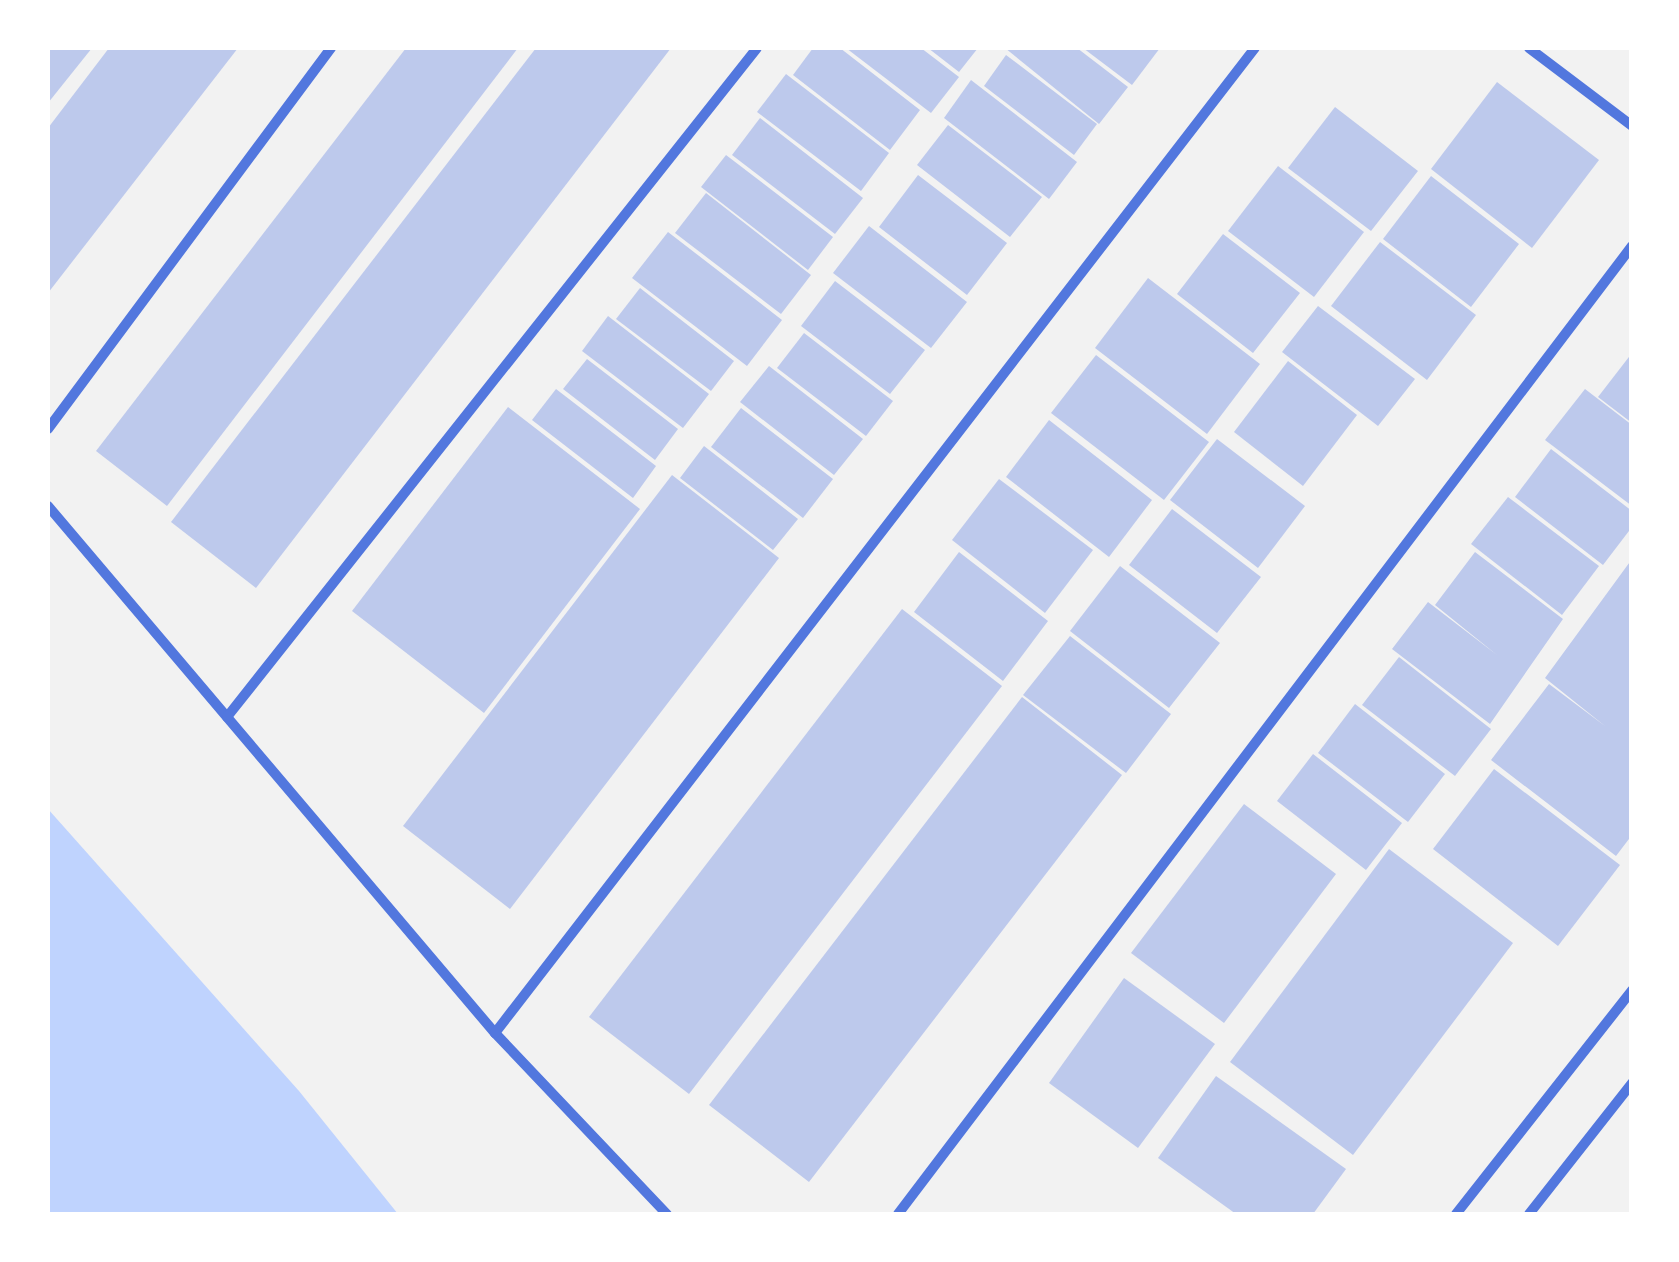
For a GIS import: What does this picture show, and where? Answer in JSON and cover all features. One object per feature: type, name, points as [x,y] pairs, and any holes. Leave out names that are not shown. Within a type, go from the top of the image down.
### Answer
[{"type":"street","points":[[48,429],[331,48]]},
{"type":"street","points":[[227,717],[757,48]]},
{"type":"street","points":[[496,1033],[1254,48]]},
{"type":"street","points":[[1529,48],[1632,126]]},
{"type":"street","points":[[898,1214],[1632,246]]},
{"type":"street","points":[[48,506],[496,1033],[667,1214]]},
{"type":"street","points":[[1456,1214],[1632,990]]},
{"type":"street","points":[[1529,1214],[1632,1084]]},
{"type":"water","points":[[48,809],[299,1091],[398,1214],[48,1214]]},
{"type":"building","points":[[48,48],[92,48],[48,103]]},
{"type":"building","points":[[109,48],[238,48],[48,293],[48,128]]},
{"type":"building","points":[[406,48],[518,48],[167,506],[96,451]]},
{"type":"building","points":[[536,48],[671,48],[256,588],[171,522]]},
{"type":"building","points":[[813,48],[840,48],[920,110],[890,150],[793,75]]},
{"type":"building","points":[[846,48],[921,48],[959,77],[931,113]]},
{"type":"building","points":[[928,48],[978,48],[959,72]]},
{"type":"building","points":[[1005,48],[1077,48],[1128,87],[1099,124]]},
{"type":"building","points":[[1083,48],[1160,48],[1132,85]]},
{"type":"building","points":[[1006,55],[1097,124],[1074,155],[984,86]]},
{"type":"building","points":[[786,74],[889,153],[861,191],[757,112]]},
{"type":"building","points":[[971,80],[1077,162],[1049,199],[944,118]]},
{"type":"building","points":[[1497,82],[1599,160],[1532,248],[1431,169]]},
{"type":"building","points":[[1335,107],[1418,171],[1371,231],[1288,168]]},
{"type":"building","points":[[760,118],[863,198],[835,234],[732,155]]},
{"type":"building","points":[[948,125],[1042,197],[1010,237],[917,165]]},
{"type":"building","points":[[726,155],[833,237],[808,270],[701,187]]},
{"type":"building","points":[[1278,166],[1364,232],[1314,297],[1228,231]]},
{"type":"building","points":[[918,175],[1007,243],[967,295],[879,227]]},
{"type":"building","points":[[1431,176],[1519,244],[1471,307],[1383,239]]},
{"type":"building","points":[[706,193],[811,275],[781,314],[675,233]]},
{"type":"building","points":[[869,226],[967,302],[931,348],[833,273]]},
{"type":"building","points":[[668,232],[782,320],[747,366],[632,278]]},
{"type":"building","points":[[1223,234],[1300,293],[1253,353],[1177,294]]},
{"type":"building","points":[[1380,242],[1476,315],[1427,380],[1331,306]]},
{"type":"building","points":[[1148,278],[1260,364],[1207,434],[1095,348]]},
{"type":"building","points":[[835,281],[925,350],[890,394],[801,326]]},
{"type":"building","points":[[640,288],[734,361],[711,391],[616,319]]},
{"type":"building","points":[[1318,306],[1415,379],[1378,426],[1282,352]]},
{"type":"building","points":[[608,316],[709,394],[683,428],[582,351]]},
{"type":"building","points":[[804,333],[893,401],[866,436],[777,368]]},
{"type":"building","points":[[1632,353],[1632,423],[1598,397]]},
{"type":"building","points":[[1096,355],[1209,442],[1164,500],[1051,413]]},
{"type":"building","points":[[587,359],[678,429],[655,460],[563,389]]},
{"type":"building","points":[[1288,361],[1357,415],[1303,486],[1234,432]]},
{"type":"building","points":[[769,366],[863,439],[834,475],[740,402]]},
{"type":"building","points":[[556,389],[656,466],[633,498],[532,420]]},
{"type":"building","points":[[1585,389],[1632,425],[1632,506],[1545,440]]},
{"type":"building","points":[[508,407],[640,509],[484,713],[352,611]]},
{"type":"building","points":[[741,408],[833,479],[803,518],[711,447]]},
{"type":"building","points":[[1049,420],[1152,500],[1109,557],[1006,477]]},
{"type":"building","points":[[1217,439],[1305,506],[1258,568],[1170,500]]},
{"type":"building","points":[[704,446],[798,519],[773,550],[680,478]]},
{"type":"building","points":[[1551,449],[1632,511],[1632,527],[1603,565],[1515,497]]},
{"type":"building","points":[[672,475],[779,558],[510,909],[403,826]]},
{"type":"building","points":[[999,479],[1093,550],[1045,613],[952,540]]},
{"type":"building","points":[[1508,497],[1599,566],[1562,615],[1471,544]]},
{"type":"building","points":[[1172,509],[1261,577],[1217,633],[1129,565]]},
{"type":"building","points":[[959,552],[1048,621],[1003,681],[914,612]]},
{"type":"building","points":[[1475,552],[1563,619],[1490,724],[1392,649],[1428,602],[1497,655],[1435,605]]},
{"type":"building","points":[[1632,559],[1632,835],[1616,856],[1491,760],[1549,684],[1605,726],[1545,678]]},
{"type":"building","points":[[1120,566],[1220,643],[1169,708],[1070,631]]},
{"type":"building","points":[[902,609],[1002,686],[689,1094],[589,1017]]},
{"type":"building","points":[[1070,636],[1171,714],[1126,773],[1023,695]]},
{"type":"building","points":[[1399,657],[1491,729],[1455,776],[1362,705]]},
{"type":"building","points":[[1022,697],[1122,775],[809,1182],[709,1105]]},
{"type":"building","points":[[1355,704],[1445,774],[1408,822],[1318,753]]},
{"type":"building","points":[[1313,754],[1402,823],[1366,870],[1277,801]]},
{"type":"building","points":[[1494,769],[1620,865],[1558,946],[1433,849]]},
{"type":"building","points":[[1244,804],[1336,874],[1224,1023],[1131,953]]},
{"type":"building","points":[[1389,849],[1513,943],[1353,1155],[1230,1062]]},
{"type":"building","points":[[1124,978],[1215,1044],[1138,1148],[1049,1083]]},
{"type":"building","points":[[1216,1076],[1346,1169],[1313,1214],[1236,1214],[1158,1158]]}]
